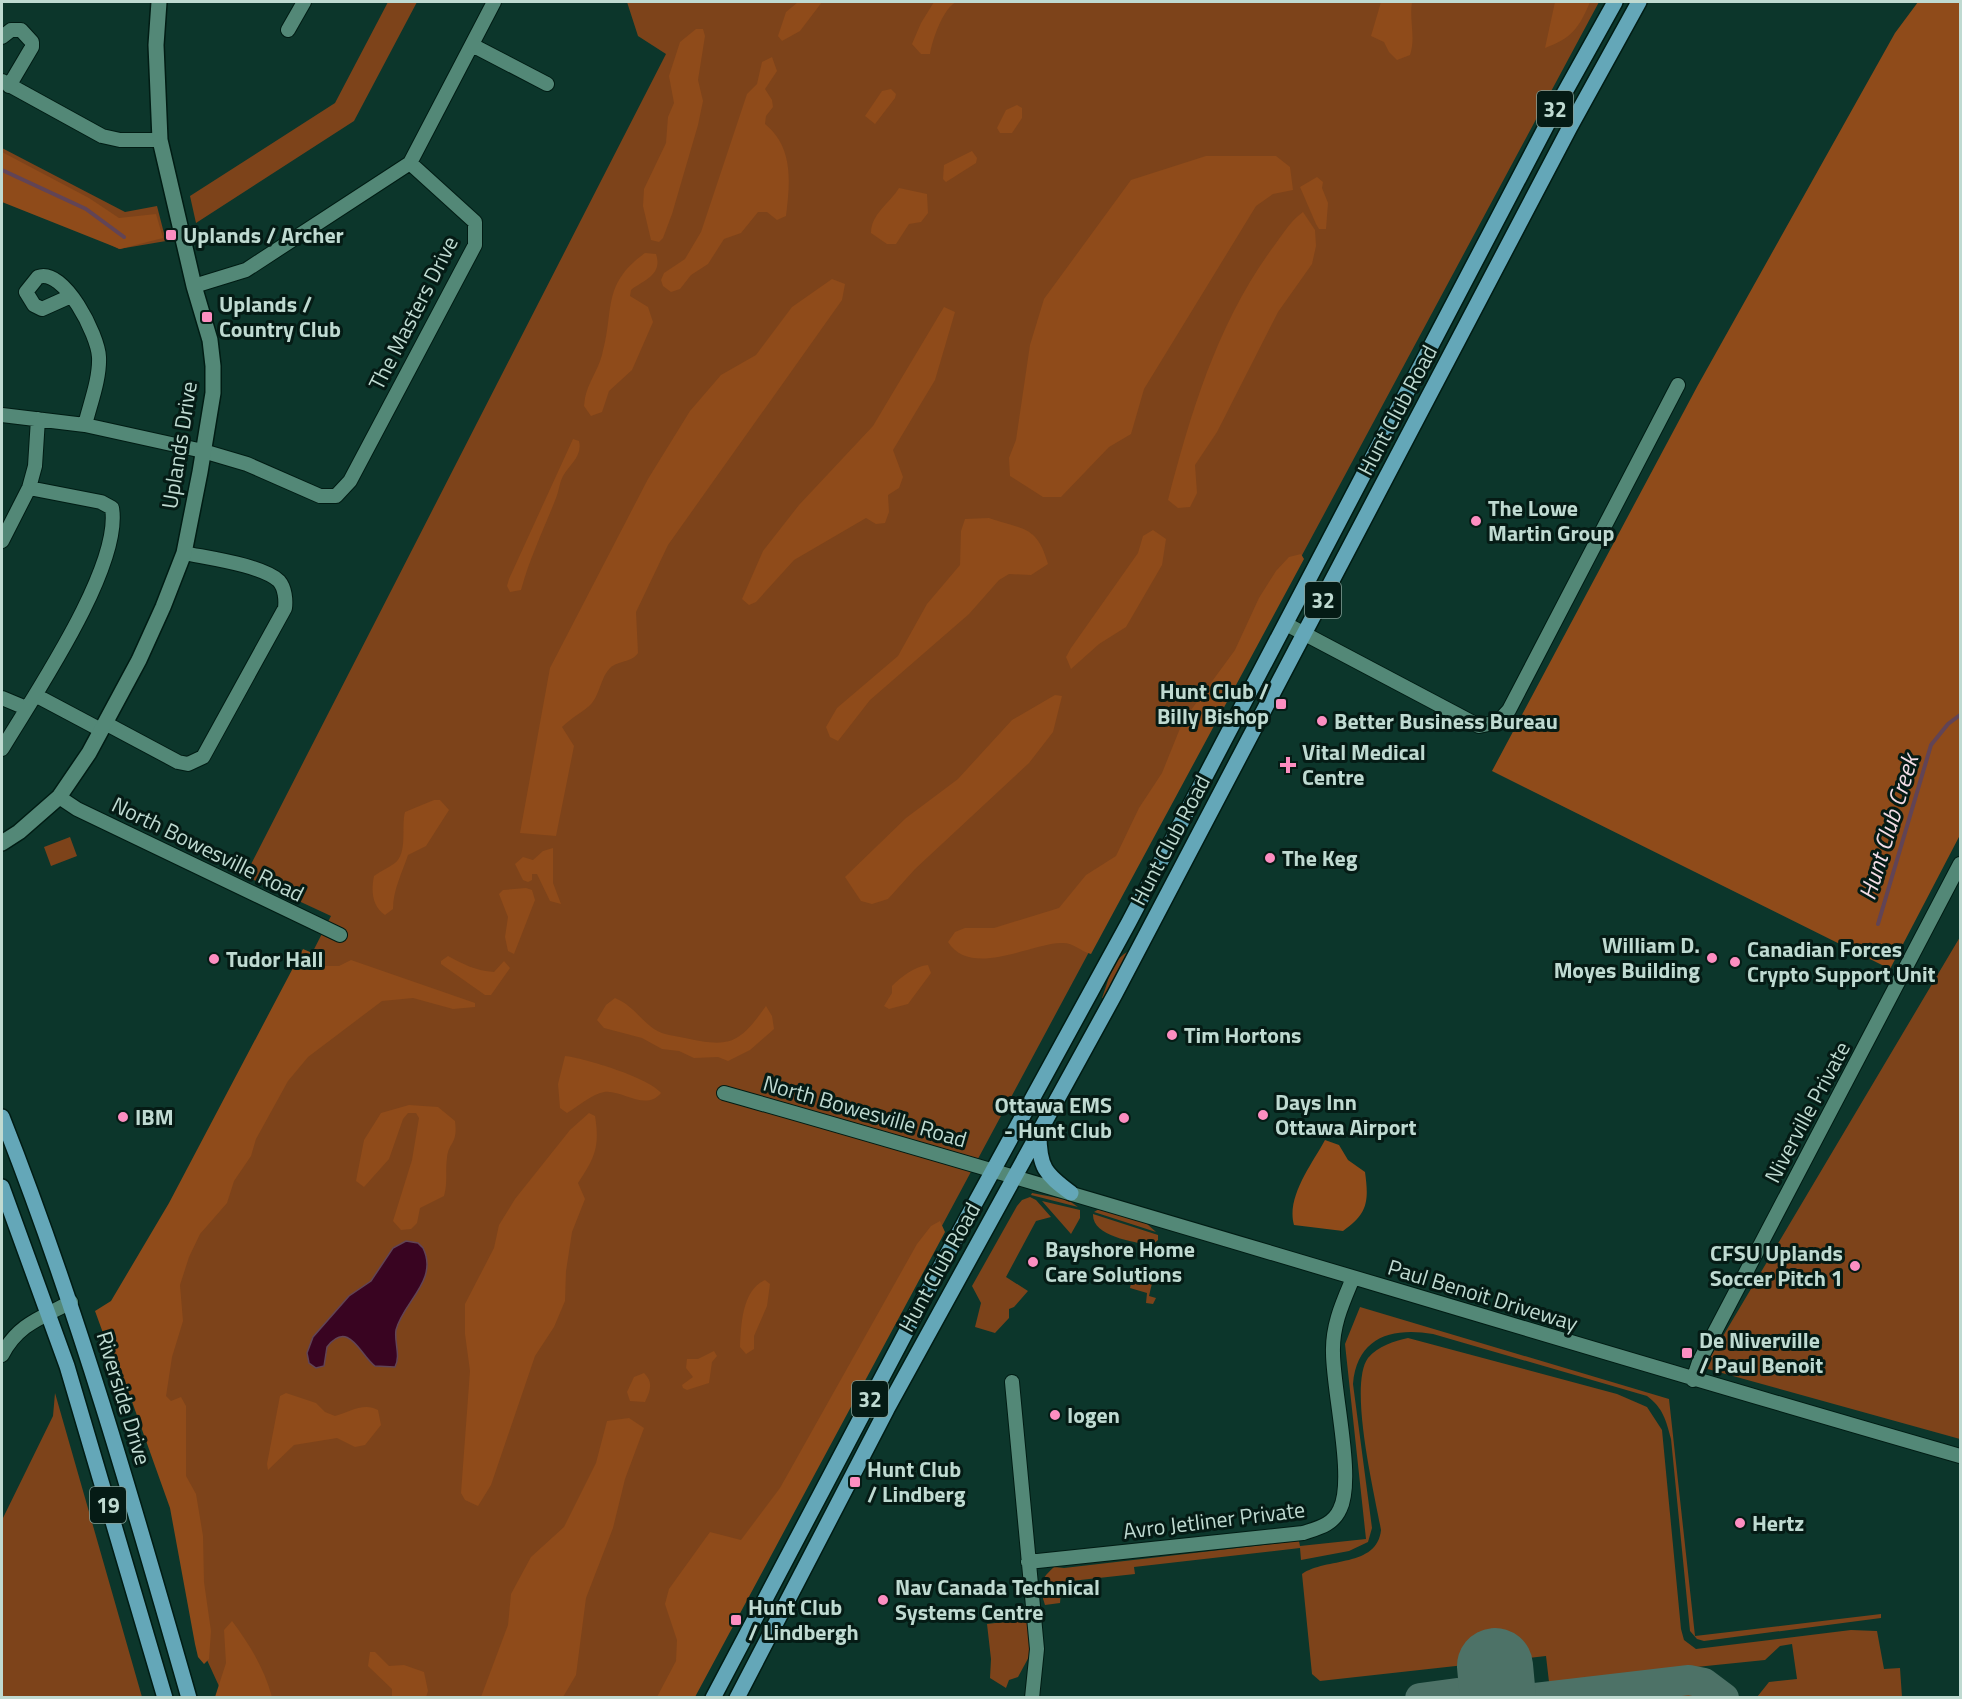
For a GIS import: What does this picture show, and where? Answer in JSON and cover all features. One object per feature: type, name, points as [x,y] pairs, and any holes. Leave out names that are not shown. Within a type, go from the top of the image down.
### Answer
[{"type":"main road","name":"Hunt Club Road","points":[[715,1693],[933,1280],[995,1170],[1286,624],[1551,117],[1615,2]]},
{"type":"main road","name":"Hunt Club Road","points":[[737,1698],[882,1419],[1115,994],[1575,118],[1639,2]]},
{"type":"main road","name":"Riverside Drive","points":[[2,1117],[71,1302],[123,1470],[189,1698]]},
{"type":"main road","points":[[1039,1132],[1041,1164],[1054,1180],[1071,1193]]},
{"type":"main road","name":"Riverside Drive","points":[[2,1186],[67,1365],[165,1698]]},
{"type":"street","name":"Uplands Drive","points":[[2,843],[19,832],[59,797],[89,753],[139,660],[184,553],[213,393],[213,366],[210,339],[194,286],[160,140],[156,45],[159,2]]},
{"type":"street","points":[[288,30],[304,2]]},
{"type":"street","points":[[194,286],[246,270],[410,164],[494,2]]},
{"type":"street","points":[[2,37],[10,30],[21,30],[32,42],[32,47],[5,83],[102,135],[120,140],[160,140]]},
{"type":"street","points":[[472,45],[547,84]]},
{"type":"street","name":"The Masters Drive","points":[[203,451],[247,464],[320,496],[336,496],[350,481],[475,245],[475,222],[410,164]]},
{"type":"street","points":[[71,296],[88,324],[99,354],[99,366],[85,425]]},
{"type":"street","points":[[1286,624],[1479,726],[1498,722],[1509,710],[1678,385]]},
{"type":"street","points":[[2,415],[85,425],[203,451]]},
{"type":"street","points":[[2,541],[29,488],[35,466],[38,419]]},
{"type":"street","points":[[2,749],[26,708],[37,696],[91,593],[109,545],[115,521],[112,508],[101,502],[29,488]]},
{"type":"street","points":[[37,696],[178,762],[188,764],[203,758],[285,608],[285,594],[278,580],[258,571],[184,553]]},
{"type":"street","points":[[2,698],[26,708]]},
{"type":"street","name":"North Bowesville Road","points":[[59,797],[77,809],[340,935]]},
{"type":"street","name":"Niverville Private","points":[[1693,1380],[1699,1362],[1960,864]]},
{"type":"street","name":"North Bowesville Road","points":[[724,1093],[995,1170]]},
{"type":"street","name":"Paul Benoit Driveway","points":[[995,1170],[1693,1380],[1960,1456]]},
{"type":"street","name":"Avro Jetliner Private","points":[[1028,1562],[1303,1533],[1326,1526],[1340,1510],[1346,1488],[1332,1352],[1336,1319],[1353,1278]]},
{"type":"street","points":[[2,1355],[9,1341],[25,1325],[71,1302]]},
{"type":"street","points":[[1012,1382],[1037,1648],[1032,1698]]},
{"type":"street","points":[[715,1693],[737,1698]]},
{"type":"shaded area","points":[[388,2],[417,2],[354,121],[196,223],[190,196],[335,103]]},
{"type":"shaded area","points":[[627,2],[1599,2],[689,1697],[224,1697],[207,1660],[199,1577],[116,1337],[331,916],[245,876],[666,54],[638,36]]},
{"type":"shaded area","points":[[798,2],[822,2],[800,31],[782,41],[778,36],[786,12]]},
{"type":"shaded area","points":[[934,2],[957,2],[943,17],[930,54],[921,54],[912,44]]},
{"type":"shaded area","points":[[1381,2],[1412,2],[1410,55],[1397,60],[1389,52],[1384,42],[1371,36]]},
{"type":"shaded area","points":[[1555,2],[1590,2],[1574,31],[1545,48]]},
{"type":"shaded area","points":[[1918,2],[1960,2],[1960,835],[1890,969],[1492,771],[1698,385],[1895,33]]},
{"type":"shaded area","points":[[696,29],[703,29],[705,36],[698,80],[703,101],[672,214],[663,238],[659,242],[651,240],[643,206],[644,189],[666,143],[668,117],[674,103],[669,76],[680,42]]},
{"type":"shaded area","points":[[772,57],[777,71],[765,89],[772,100],[773,107],[766,116],[765,124],[781,144],[788,166],[786,216],[777,220],[767,212],[758,212],[741,233],[724,239],[708,264],[691,275],[680,289],[671,292],[663,286],[661,280],[664,273],[685,259],[701,232],[747,94],[757,84],[762,62]]},
{"type":"shaded area","points":[[891,89],[896,94],[895,98],[875,124],[865,116],[882,91]]},
{"type":"shaded area","points":[[1017,105],[1022,108],[1022,118],[1012,133],[1000,133],[997,128],[1006,110]]},
{"type":"shaded area","points":[[2,148],[125,212],[157,206],[166,241],[119,249],[2,189]]},
{"type":"shaded area","points":[[972,151],[977,158],[976,163],[946,182],[943,179],[944,165]]},
{"type":"shaded area","points":[[2,152],[89,198],[119,218],[156,214],[163,238],[120,249],[2,202]]},
{"type":"shaded area","points":[[1206,156],[1276,156],[1290,167],[1293,190],[1273,194],[1256,206],[1144,389],[1131,434],[1109,447],[1061,497],[1043,497],[1010,476],[1009,458],[1016,440],[1030,345],[1044,299],[1131,180]]},
{"type":"shaded area","points":[[1317,177],[1323,182],[1322,188],[1328,203],[1326,229],[1319,229],[1300,187]]},
{"type":"shaded area","points":[[899,188],[927,194],[928,213],[921,222],[909,224],[896,244],[887,244],[871,233],[872,226],[877,214]]},
{"type":"shaded area","points":[[1303,212],[1315,230],[1316,246],[1312,264],[1278,312],[1217,432],[1195,465],[1197,493],[1190,507],[1178,508],[1168,500],[1196,402],[1221,339],[1252,279],[1286,230]]},
{"type":"shaded area","points":[[645,253],[656,254],[657,267],[651,276],[631,290],[630,296],[648,307],[653,322],[632,370],[609,391],[602,412],[591,416],[584,406],[585,398],[602,355],[615,287],[631,265]]},
{"type":"shaded area","points":[[832,279],[845,284],[842,300],[668,545],[636,612],[638,653],[610,668],[592,703],[562,727],[574,746],[556,836],[520,833],[550,668],[648,479],[690,411],[721,375],[756,355],[792,307]]},
{"type":"shaded area","points":[[944,307],[955,312],[935,380],[893,450],[903,477],[899,488],[888,495],[889,512],[885,523],[876,524],[866,518],[794,560],[756,602],[749,605],[742,599],[763,551],[799,505],[873,426]]},
{"type":"shaded area","points":[[573,439],[579,441],[577,456],[562,479],[521,590],[510,592],[507,586],[509,579]]},
{"type":"shaded area","points":[[989,518],[1020,528],[1033,535],[1044,551],[1048,564],[1031,575],[1009,574],[999,580],[969,614],[870,700],[838,741],[830,737],[826,727],[837,708],[898,656],[927,604],[960,565],[961,531],[965,519]]},
{"type":"shaded area","points":[[1153,530],[1166,539],[1162,565],[1126,627],[1099,644],[1071,669],[1066,657],[1071,648],[1138,553],[1143,536]]},
{"type":"shaded area","points":[[1301,554],[1304,559],[1091,954],[1069,944],[1061,943],[985,958],[971,957],[958,952],[948,942],[955,932],[965,928],[994,928],[1059,908],[1086,875],[1116,856],[1139,808],[1162,773],[1183,721],[1235,650],[1259,598],[1276,571],[1289,557]]},
{"type":"shaded area","points":[[1055,695],[1062,696],[1053,732],[1029,763],[915,869],[888,899],[872,904],[861,901],[845,877],[906,818],[958,779],[1012,720]]},
{"type":"shaded area","points":[[434,800],[440,800],[449,810],[426,846],[408,855],[396,888],[393,909],[385,915],[375,903],[374,876],[399,859],[403,846],[405,812]]},
{"type":"shaded area","points":[[70,837],[77,856],[51,866],[44,847]]},
{"type":"shaded area","points":[[553,848],[553,883],[561,904],[550,901],[537,874],[532,874],[532,880],[528,882],[523,880],[515,864],[523,857],[533,860],[543,851]]},
{"type":"shaded area","points":[[526,888],[532,890],[535,900],[514,954],[508,951],[505,937],[508,917],[499,894],[503,890]]},
{"type":"shaded area","points":[[1960,937],[1960,1439],[1704,1368]]},
{"type":"shaded area","points":[[303,949],[310,952],[324,966],[339,966],[351,960],[475,1003],[475,1007],[453,1009],[413,998],[382,1001],[308,1057],[288,1081],[256,1139],[251,1156],[234,1181],[227,1203],[200,1234],[189,1257],[180,1285],[183,1321],[172,1357],[166,1396],[171,1401],[181,1397],[186,1406],[186,1476],[196,1494],[203,1536],[204,1582],[211,1631],[209,1659],[204,1664],[198,1657],[195,1644],[170,1508],[125,1382],[111,1355],[95,1311],[111,1301],[169,1203]]},
{"type":"shaded area","points":[[1131,950],[1107,1000],[1102,998],[1115,964]]},
{"type":"shaded area","points":[[448,956],[481,970],[494,972],[504,961],[510,968],[491,995],[485,995],[441,964],[441,961]]},
{"type":"shaded area","points":[[928,965],[931,973],[908,1004],[889,1009],[884,1006],[892,993],[892,986],[913,970]]},
{"type":"shaded area","points":[[615,998],[626,1004],[654,1029],[673,1036],[713,1043],[732,1040],[757,1019],[766,1006],[772,1016],[774,1029],[750,1050],[728,1061],[718,1057],[694,1058],[679,1051],[662,1049],[642,1038],[604,1028],[597,1020],[606,1005]]},
{"type":"shaded area","points":[[565,1056],[631,1075],[661,1093],[655,1098],[641,1100],[611,1092],[599,1093],[567,1113],[560,1108],[558,1084]]},
{"type":"shaded area","points":[[409,1105],[438,1107],[455,1121],[455,1135],[447,1158],[444,1196],[420,1208],[417,1223],[411,1229],[401,1230],[393,1221],[412,1160],[419,1118],[416,1113],[408,1113],[403,1119],[389,1159],[364,1187],[356,1181],[364,1140],[381,1113]]},
{"type":"shaded area","points":[[589,1113],[595,1116],[596,1144],[589,1166],[578,1183],[585,1199],[572,1232],[566,1271],[565,1301],[554,1327],[535,1356],[491,1485],[478,1506],[465,1500],[461,1493],[470,1371],[465,1334],[465,1304],[494,1248],[499,1225],[515,1199],[570,1130]]},
{"type":"shaded area","points":[[1325,1140],[1339,1145],[1348,1160],[1365,1172],[1367,1191],[1365,1206],[1358,1219],[1343,1231],[1294,1225],[1294,1203],[1297,1192]]},
{"type":"shaded area","points":[[1032,1193],[1068,1200],[1078,1207],[1031,1195]]},
{"type":"shaded area","points":[[1030,1197],[1036,1200],[1051,1217],[1036,1221],[1006,1277],[1028,1291],[1014,1307],[1009,1309],[1009,1318],[995,1333],[975,1327],[981,1303],[972,1286],[1017,1206],[1022,1200]]},
{"type":"shaded area","points":[[1042,1201],[1080,1210],[1080,1218],[1071,1234]]},
{"type":"shaded area","points":[[1099,1209],[1146,1223],[1156,1232],[1094,1212]]},
{"type":"shaded area","points":[[1093,1214],[1158,1235],[1158,1240],[1151,1246],[1115,1237],[1099,1228],[1094,1222]]},
{"type":"shaded area","points":[[940,1221],[945,1232],[695,1697],[657,1697],[676,1661],[677,1640],[665,1604],[669,1589],[710,1532],[741,1540],[780,1488],[917,1244],[931,1226]]},
{"type":"shaded area","points":[[406,1241],[418,1243],[423,1248],[427,1270],[396,1330],[397,1363],[395,1367],[375,1366],[354,1342],[342,1337],[335,1339],[327,1347],[324,1366],[316,1368],[309,1363],[307,1353],[313,1337],[349,1296],[371,1281],[393,1248]]},
{"type":"shaded area","points":[[1135,1265],[1162,1274],[1161,1281],[1153,1279],[1149,1296],[1156,1298],[1153,1304],[1146,1303],[1147,1293],[1130,1288]]},
{"type":"shaded area","points":[[765,1280],[770,1284],[767,1306],[754,1336],[754,1349],[746,1354],[740,1347],[744,1309],[757,1285]]},
{"type":"shaded area","points":[[1360,1307],[1669,1399],[1695,1636],[1881,1614],[1881,1618],[1704,1641],[1697,1639],[1690,1631],[1671,1439],[1657,1405],[1647,1396],[1433,1334],[1418,1332],[1391,1334],[1379,1339],[1361,1355],[1356,1368],[1353,1384],[1372,1528],[1368,1542],[1349,1551],[1301,1560],[1300,1548],[1134,1567],[1135,1574],[1062,1582],[1060,1603],[1045,1605],[1041,1587],[1046,1575],[1054,1567],[1064,1568],[1299,1541],[1300,1546],[1366,1539],[1345,1344]]},
{"type":"shaded area","points":[[1408,1338],[1617,1394],[1647,1407],[1662,1430],[1681,1629],[1684,1640],[1696,1649],[1851,1630],[1877,1631],[1884,1669],[1900,1668],[1902,1697],[1757,1697],[1769,1682],[1797,1679],[1792,1644],[1780,1646],[1765,1660],[1549,1682],[1546,1656],[1320,1681],[1312,1674],[1302,1574],[1324,1565],[1361,1556],[1370,1551],[1377,1542],[1381,1530],[1362,1415],[1363,1372],[1368,1358],[1376,1350],[1392,1342]]},
{"type":"shaded area","points":[[714,1351],[717,1356],[712,1362],[709,1383],[687,1390],[683,1388],[682,1385],[693,1377],[686,1368],[687,1359],[698,1359]]},
{"type":"shaded area","points":[[644,1373],[650,1384],[650,1391],[645,1402],[630,1401],[627,1392],[634,1377]]},
{"type":"shaded area","points":[[55,1393],[142,1697],[2,1697],[2,1520],[53,1416]]},
{"type":"shaded area","points":[[286,1393],[316,1403],[325,1412],[335,1416],[356,1408],[373,1408],[378,1410],[381,1425],[365,1445],[355,1447],[337,1438],[294,1445],[268,1470],[267,1464],[280,1396]]},
{"type":"shaded area","points":[[629,1418],[644,1428],[625,1479],[613,1528],[586,1598],[576,1675],[563,1697],[481,1697],[508,1625],[511,1594],[531,1557],[564,1527],[596,1463],[607,1421]]},
{"type":"shaded area","points":[[1021,1620],[1028,1622],[1031,1653],[1018,1677],[1009,1680],[1006,1688],[990,1678],[991,1659],[987,1624]]},
{"type":"shaded area","points":[[232,1621],[256,1657],[272,1697],[215,1697],[226,1663],[224,1630]]},
{"type":"shaded area","points":[[370,1652],[375,1652],[389,1666],[404,1665],[424,1672],[428,1691],[426,1697],[392,1697],[392,1689],[368,1666]]},
{"type":"shaded area","points":[[1695,1691],[1703,1697],[1642,1697]]},
{"type":"waterway","name":"Hunt Club Creek","points":[[2,170],[86,209],[124,237]]},
{"type":"waterway","name":"Hunt Club Creek","points":[[1878,924],[1931,745],[1948,724],[1960,715]]},
{"type":"taxiway","points":[[1535,1698],[1689,1680],[1704,1683],[1724,1698]]},
{"type":"taxiway","points":[[1420,1698],[1457,1693],[1482,1698]]},
{"type":"runway","points":[[1495,1666],[1498,1698]]},
{"type":"place","name":"Uplands / Archer","points":[[171,235]]},
{"type":"place","name":"Uplands / Country Club","points":[[207,317]]},
{"type":"place","name":"The Lowe Martin Group","points":[[1476,521]]},
{"type":"place","name":"Hunt Club / Billy Bishop","points":[[1281,704]]},
{"type":"place","name":"Better Business Bureau","points":[[1322,721]]},
{"type":"place","name":"Vital Medical Centre","points":[[1288,765]]},
{"type":"place","name":"The Keg","points":[[1270,858]]},
{"type":"place","name":"William D. Moyes Building","points":[[1712,958]]},
{"type":"place","name":"Tudor Hall","points":[[214,959]]},
{"type":"place","name":"Canadian Forces Crypto Support Unit","points":[[1735,962]]},
{"type":"place","name":"Tim Hortons","points":[[1172,1035]]},
{"type":"place","name":"Days Inn Ottawa Airport","points":[[1263,1115]]},
{"type":"place","name":"IBM","points":[[123,1117]]},
{"type":"place","name":"Ottawa EMS - Hunt Club","points":[[1124,1118]]},
{"type":"place","name":"Bayshore Home Care Solutions","points":[[1033,1262]]},
{"type":"place","name":"CFSU Uplands Soccer Pitch 1","points":[[1855,1266]]},
{"type":"place","name":"De Niverville / Paul Benoit","points":[[1687,1353]]},
{"type":"place","name":"Iogen","points":[[1055,1415]]},
{"type":"place","name":"Hunt Club / Lindberg","points":[[855,1482]]},
{"type":"place","name":"Hertz","points":[[1740,1523]]},
{"type":"place","name":"Nav Canada Technical Systems Centre","points":[[883,1600]]},
{"type":"place","name":"Hunt Club / Lindbergh","points":[[736,1620]]}]
